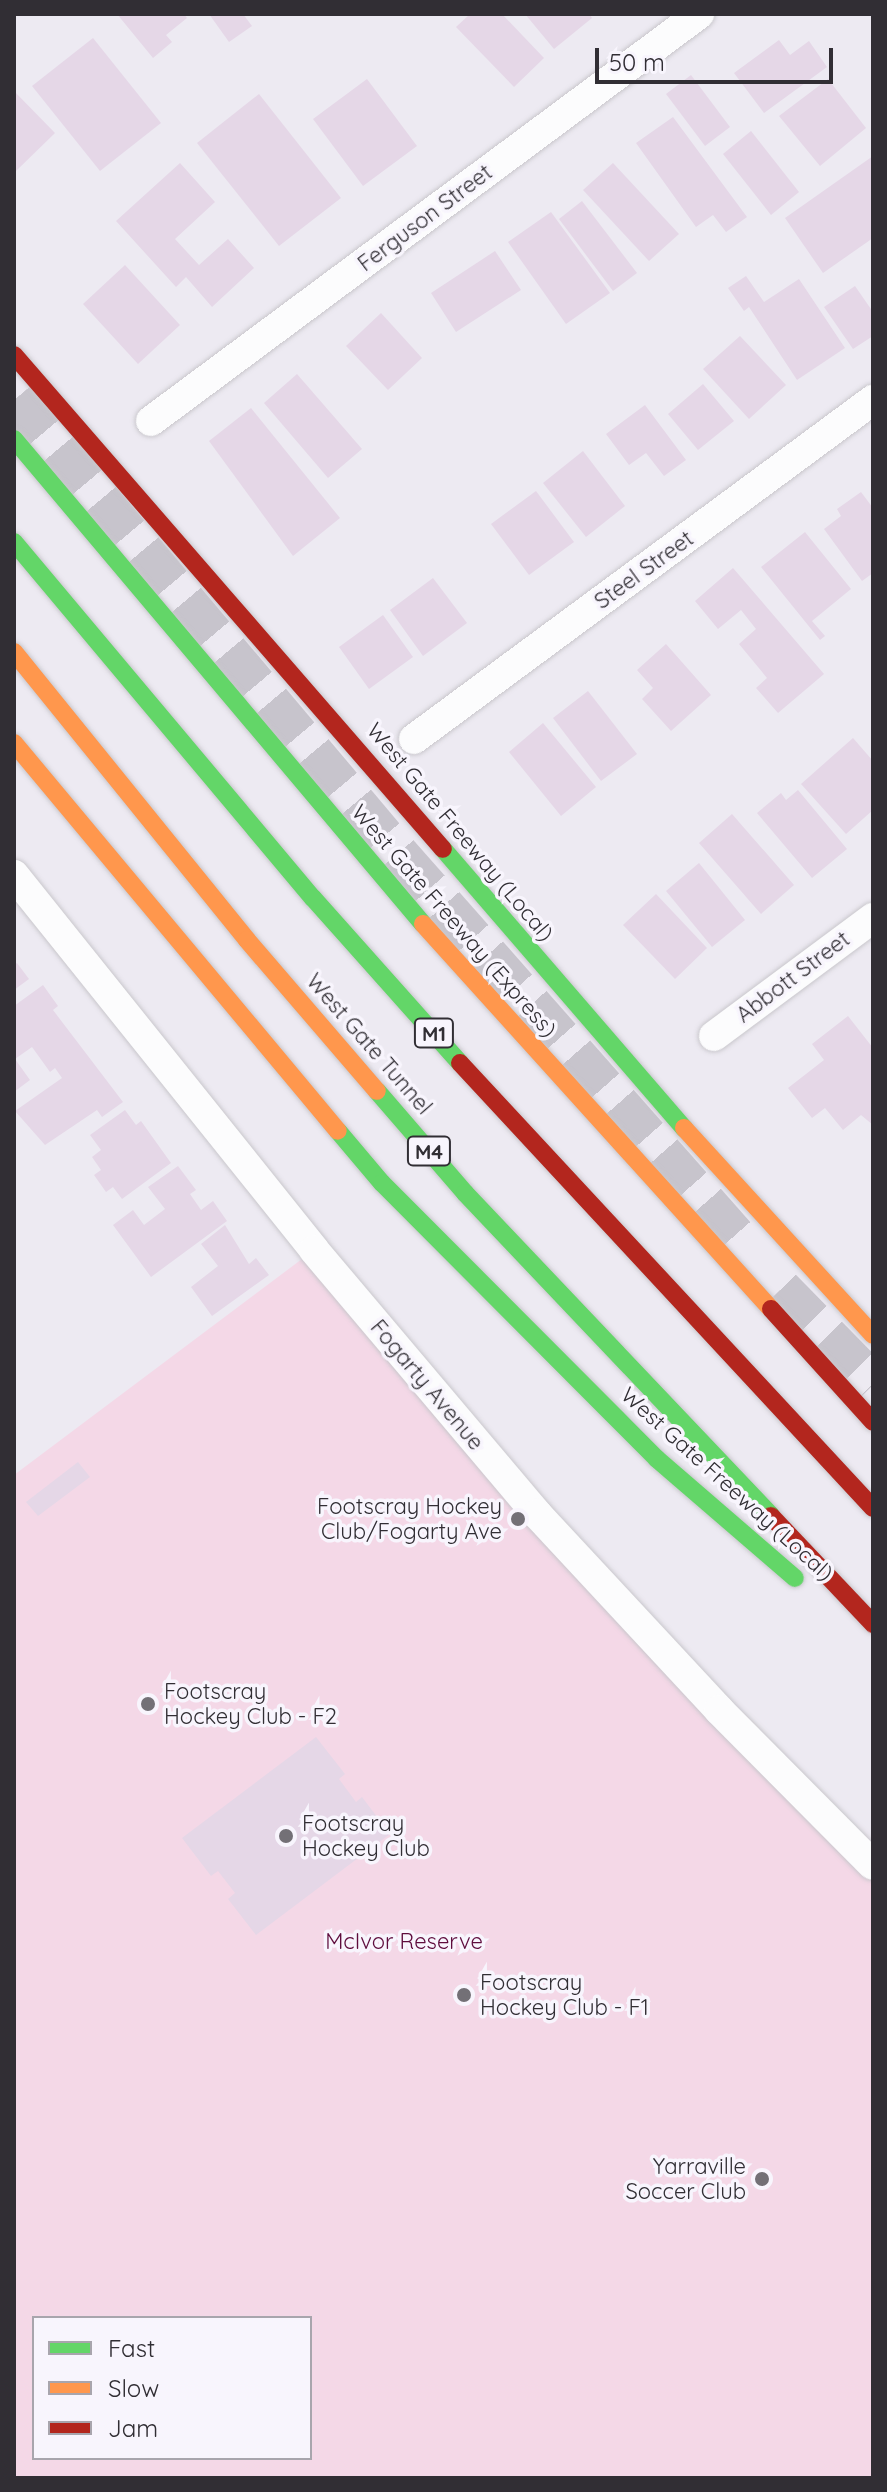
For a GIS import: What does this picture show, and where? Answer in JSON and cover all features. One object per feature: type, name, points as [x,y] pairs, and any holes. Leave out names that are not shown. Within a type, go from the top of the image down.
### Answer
[{"type":"highway","points":[[14,332],[267,642]]},
{"type":"highway","name":"West Gate Freeway (Local)","points":[[14,355],[267,642],[622,1060],[873,1335]]},
{"type":"highway","name":"West Gate Freeway (Express)","points":[[14,439],[443,948],[873,1422]]},
{"type":"highway","name":"M1","points":[[14,542],[313,898],[573,1189],[873,1508]]},
{"type":"highway","name":"West Gate Tunnel","points":[[14,652],[247,940],[465,1193],[873,1624]]},
{"type":"highway","name":"West Gate Freeway (Local)","points":[[14,743],[382,1183],[657,1459],[873,1645]]},
{"type":"street","name":"Ferguson Street","points":[[151,421],[699,14]]},
{"type":"street","name":"Steel Street","points":[[414,739],[873,400]]},
{"type":"street","name":"Fogarty Avenue","points":[[14,875],[319,1256],[537,1514],[873,1865]]},
{"type":"street","name":"Abbott Street","points":[[714,1036],[873,918]]},
{"type":"green space","name":"McIvor Reserve","points":[[314,1250],[873,1865],[873,2478],[14,2478],[14,1475]]},
{"type":"building","points":[[117,14],[184,14],[187,18],[166,35],[172,42],[153,58]]},
{"type":"building","points":[[209,14],[243,14],[252,26],[229,42]]},
{"type":"building","points":[[470,14],[502,14],[544,58],[514,87],[456,27]]},
{"type":"building","points":[[525,14],[589,14],[592,18],[554,49]]},
{"type":"building","points":[[93,38],[161,123],[100,171],[32,86]]},
{"type":"building","points":[[779,40],[790,55],[809,41],[827,67],[764,113],[734,73]]},
{"type":"building","points":[[691,75],[730,127],[705,146],[666,94]]},
{"type":"building","points":[[367,79],[417,146],[363,186],[313,119]]},
{"type":"building","points":[[828,79],[866,128],[820,166],[779,116]]},
{"type":"building","points":[[14,91],[55,133],[16,171],[14,169]]},
{"type":"building","points":[[259,94],[341,198],[279,246],[197,143]]},
{"type":"building","points":[[673,117],[747,217],[726,232],[713,215],[696,227],[636,143]]},
{"type":"building","points":[[751,131],[799,192],[771,215],[723,154]]},
{"type":"building","points":[[873,156],[873,238],[823,273],[785,218]]},
{"type":"building","points":[[180,163],[215,202],[175,239],[199,265],[228,239],[254,268],[212,307],[186,277],[176,287],[116,221]]},
{"type":"building","points":[[613,163],[679,234],[649,261],[583,190]]},
{"type":"building","points":[[582,201],[637,273],[613,291],[559,219]]},
{"type":"building","points":[[551,212],[610,293],[566,324],[508,242]]},
{"type":"building","points":[[495,251],[521,290],[456,332],[431,293]]},
{"type":"building","points":[[125,265],[180,325],[138,364],[83,304]]},
{"type":"building","points":[[746,276],[764,302],[799,279],[845,348],[797,380],[749,307],[744,311],[728,288]]},
{"type":"building","points":[[855,286],[873,312],[873,336],[853,349],[824,307]]},
{"type":"building","points":[[381,313],[422,358],[388,390],[346,346]]},
{"type":"building","points":[[740,336],[786,385],[749,419],[703,369]]},
{"type":"building","points":[[297,374],[362,449],[328,478],[264,403]]},
{"type":"building","points":[[703,384],[734,421],[698,450],[668,414]]},
{"type":"building","points":[[645,405],[686,460],[664,476],[646,453],[629,465],[606,434]]},
{"type":"building","points":[[251,408],[340,518],[293,556],[209,441]]},
{"type":"building","points":[[583,451],[625,506],[586,537],[543,483]]},
{"type":"building","points":[[536,491],[574,542],[529,575],[491,524]]},
{"type":"building","points":[[861,492],[873,508],[873,573],[862,581],[824,529],[841,516],[837,509]]},
{"type":"building","points":[[805,532],[851,589],[812,621],[825,636],[820,640],[761,567]]},
{"type":"building","points":[[733,568],[824,674],[778,713],[756,688],[767,678],[739,644],[756,629],[741,610],[718,629],[695,601]]},
{"type":"building","points":[[433,578],[467,623],[423,656],[390,610]]},
{"type":"building","points":[[383,615],[413,657],[369,689],[339,647]]},
{"type":"building","points":[[666,644],[711,695],[671,731],[642,699],[653,688],[637,670]]},
{"type":"building","points":[[588,691],[637,754],[601,781],[553,718]]},
{"type":"building","points":[[543,723],[596,787],[561,816],[509,752]]},
{"type":"building","points":[[853,738],[873,761],[873,810],[846,834],[801,784]]},
{"type":"building","points":[[798,790],[847,849],[812,878],[757,813],[781,793],[786,800]]},
{"type":"building","points":[[732,814],[794,885],[761,914],[699,843]]},
{"type":"building","points":[[699,863],[745,920],[712,947],[666,891]]},
{"type":"building","points":[[656,894],[707,948],[675,979],[623,925]]},
{"type":"building","points":[[17,963],[29,979],[14,990],[14,965]]},
{"type":"building","points":[[43,985],[58,1006],[53,1010],[123,1102],[102,1117],[97,1110],[45,1145],[15,1111],[62,1078],[55,1068],[50,1072],[32,1047],[15,1059],[30,1080],[14,1092],[14,1006]]},
{"type":"building","points":[[848,1016],[873,1048],[873,1125],[861,1115],[843,1130],[825,1108],[812,1118],[788,1088],[824,1060],[812,1044]]},
{"type":"building","points":[[125,1110],[136,1125],[141,1121],[171,1163],[122,1199],[113,1187],[106,1192],[94,1175],[101,1170],[92,1157],[101,1150],[90,1135]]},
{"type":"building","points":[[178,1166],[196,1190],[190,1194],[201,1210],[213,1201],[227,1221],[151,1277],[113,1225],[133,1210],[144,1225],[165,1209],[148,1187]]},
{"type":"building","points":[[225,1225],[249,1264],[256,1258],[269,1275],[212,1316],[191,1287],[218,1266],[201,1244]]},
{"type":"building","points":[[78,1462],[90,1477],[38,1516],[26,1502]]},
{"type":"building","name":"Footscray Hockey Club","points":[[316,1737],[345,1774],[339,1779],[356,1802],[362,1797],[390,1834],[256,1935],[228,1899],[235,1893],[218,1871],[211,1876],[182,1838]]},
{"type":"tunnel","points":[[14,400],[399,857],[735,1238]]},
{"type":"tunnel","points":[[780,1290],[873,1385]]},
{"type":"traffic: fast","points":[[14,439],[423,924]]},
{"type":"traffic: fast","points":[[14,542],[313,898],[460,1063]]},
{"type":"traffic: fast","points":[[443,849],[684,1128]]},
{"type":"traffic: fast","points":[[377,1091],[465,1193],[771,1516]]},
{"type":"traffic: fast","points":[[338,1131],[382,1183],[657,1459],[795,1578]]},
{"type":"traffic: slow","points":[[14,652],[247,940],[377,1091]]},
{"type":"traffic: slow","points":[[14,743],[338,1131]]},
{"type":"traffic: slow","points":[[423,924],[771,1309]]},
{"type":"traffic: slow","points":[[684,1128],[873,1335]]},
{"type":"traffic: jam","points":[[14,355],[443,849]]},
{"type":"traffic: jam","points":[[460,1063],[873,1508]]},
{"type":"traffic: jam","points":[[771,1309],[873,1422]]},
{"type":"traffic: jam","points":[[771,1516],[873,1624]]},
{"type":"place","name":"Footscray Hockey Club/Fogarty Ave","points":[[518,1519]]},
{"type":"place","name":"Footscray Hockey Club - F2","points":[[148,1704]]},
{"type":"place","name":"Footscray Hockey Club","points":[[286,1836]]},
{"type":"place","name":"Footscray Hockey Club - F1","points":[[464,1995]]},
{"type":"place","name":"Yarraville Soccer Club","points":[[762,2179]]}]
